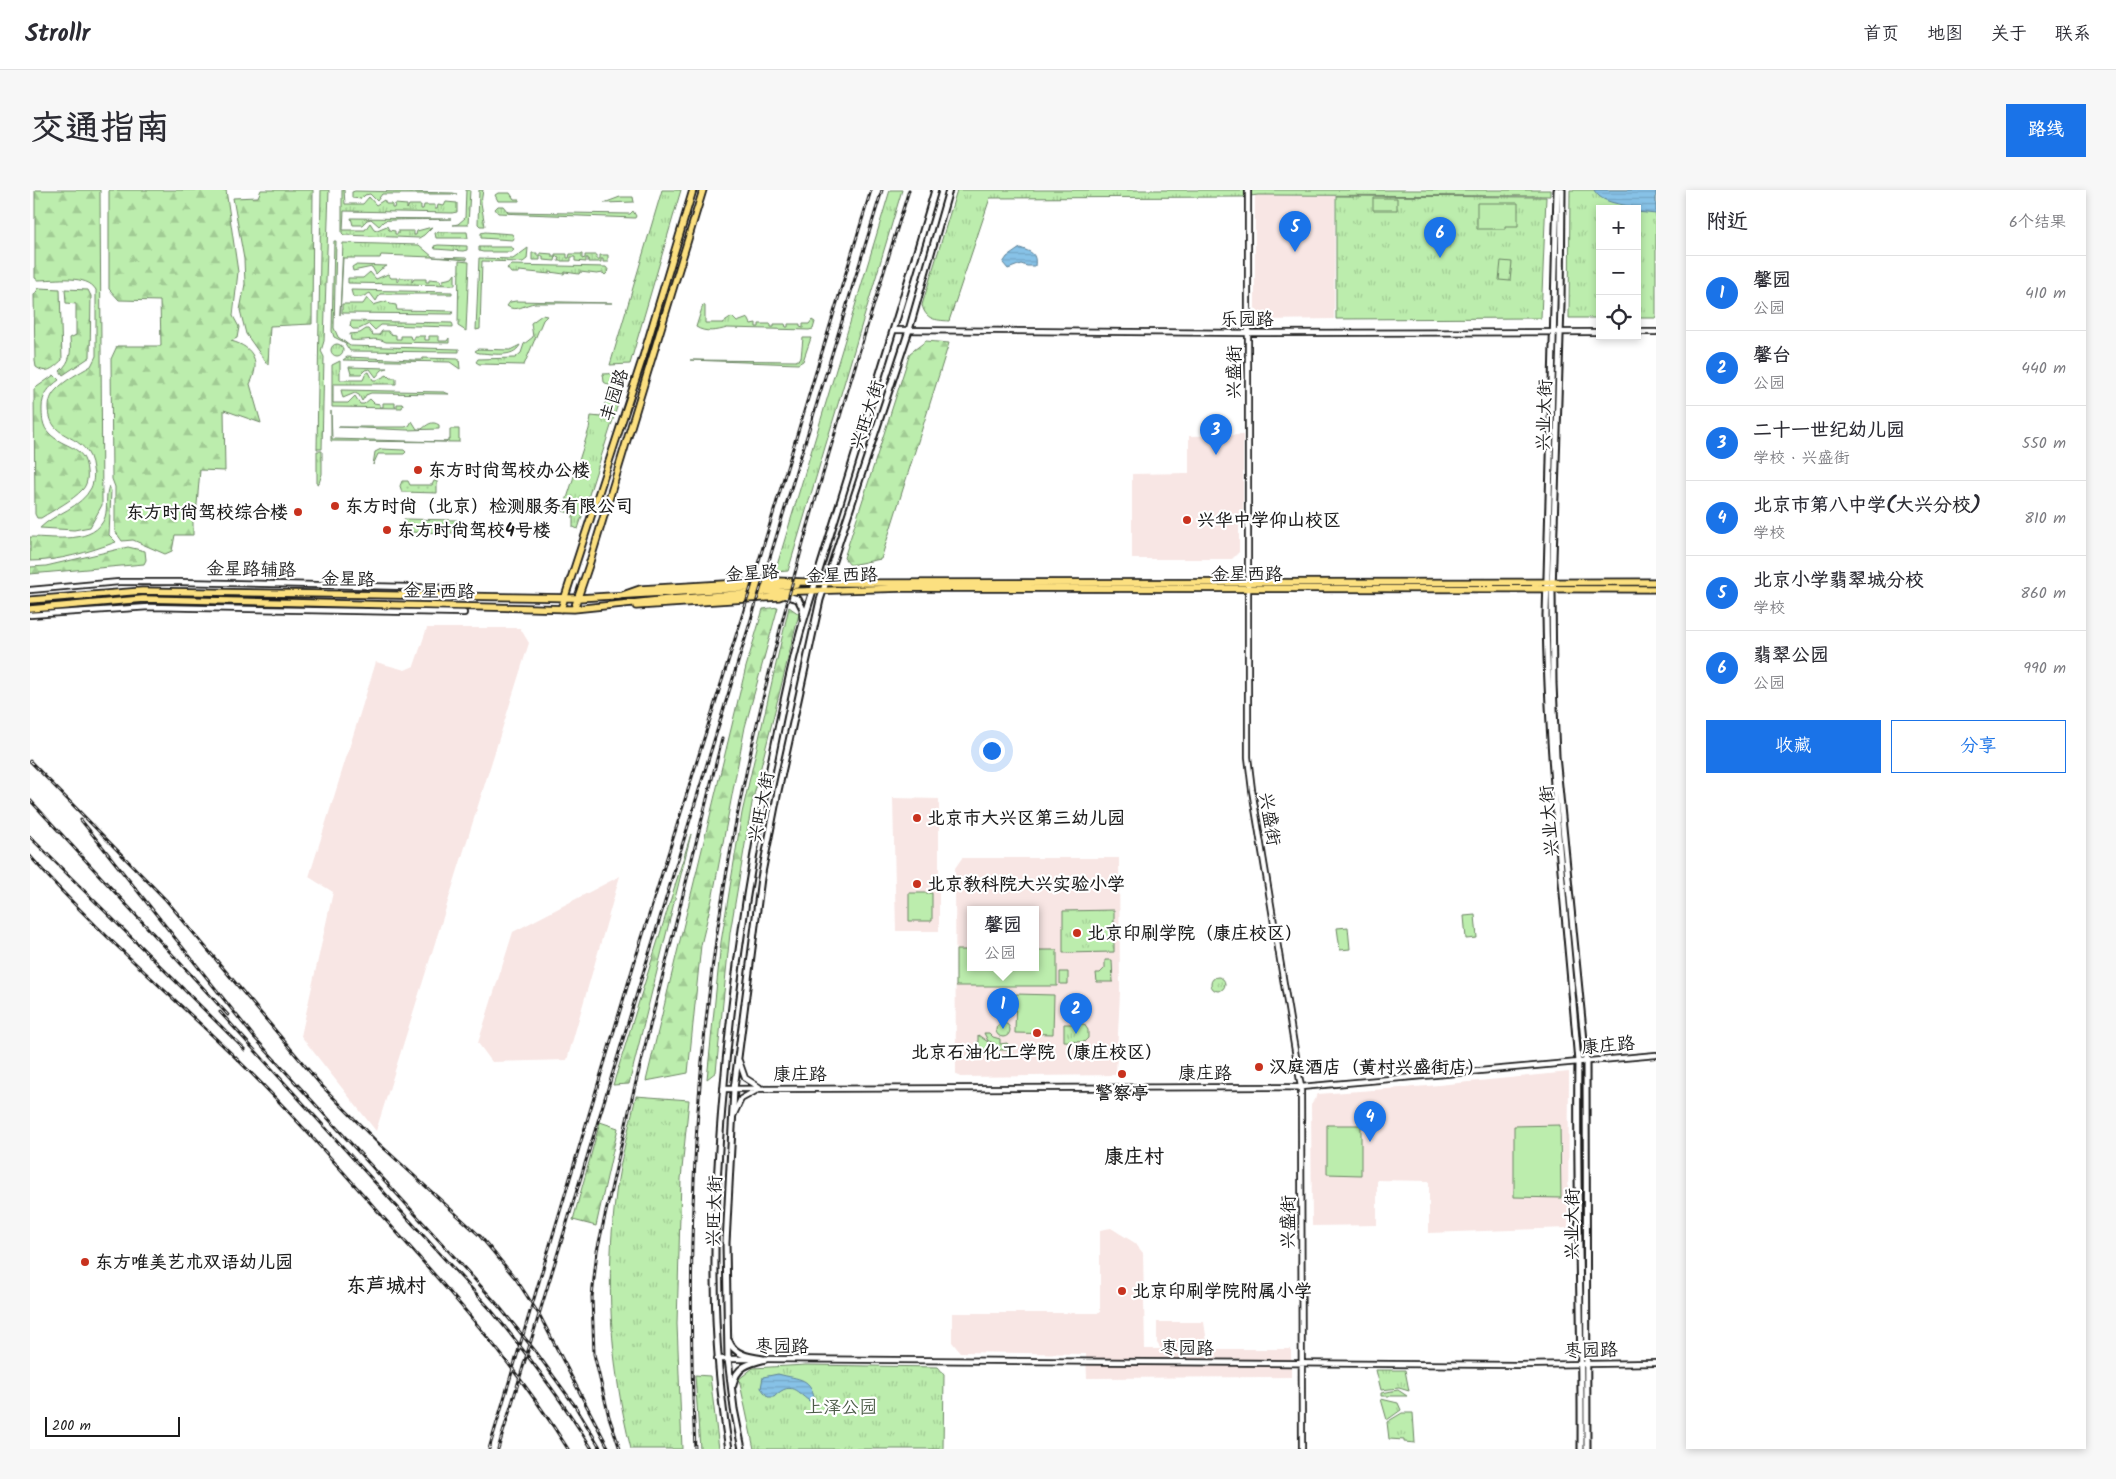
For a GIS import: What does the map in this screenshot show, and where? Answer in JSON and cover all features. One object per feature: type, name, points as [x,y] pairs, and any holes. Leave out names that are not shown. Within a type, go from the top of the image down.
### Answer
[{"type":"main road","name":"丰园路","points":[[561,609],[693,190]]},
{"type":"main road","name":"丰园路","points":[[574,609],[588,569],[703,190]]},
{"type":"main road","name":"兴旺大街","points":[[729,1449],[717,1359],[715,1219],[723,1089],[732,1004],[757,834],[778,730],[803,624],[894,330],[935,190]]},
{"type":"main road","name":"兴旺大街","points":[[742,1449],[728,1359],[726,1243],[734,1088],[761,878],[778,790],[823,590],[909,330],[948,191]]},
{"type":"main road","name":"兴业大街","points":[[1559,191],[1552,332],[1547,684],[1550,748],[1578,1062],[1577,1110],[1587,1449]]},
{"type":"main road","name":"兴业大街","points":[[1559,191],[1560,332],[1549,586],[1556,747],[1586,1061],[1585,1364],[1581,1449]]},
{"type":"main road","points":[[577,561],[580,567],[588,569]]},
{"type":"main road","name":"金星路","points":[[30,600],[142,590],[578,598],[620,596],[640,589],[774,581],[816,586]]},
{"type":"main road","name":"金星西路","points":[[30,609],[143,599],[574,609],[796,590],[826,583],[1248,582],[1656,589]]},
{"type":"main road","name":"金星西路","points":[[816,586],[823,590],[908,588],[1248,590],[1549,586],[1656,582]]},
{"type":"main road","points":[[609,605],[651,606],[780,597],[796,590]]},
{"type":"main road","points":[[767,592],[798,599],[803,609],[803,624]]},
{"type":"main road","points":[[728,1338],[732,1348],[742,1354],[766,1359]]},
{"type":"main road","points":[[732,1392],[734,1381],[742,1367],[766,1359]]},
{"type":"street","name":"兴盛街","points":[[1248,192],[1249,769],[1301,1087],[1302,1449]]},
{"type":"street","name":"乐园路","points":[[894,330],[1248,333],[1596,332]]},
{"type":"street","points":[[1641,332],[1656,332]]},
{"type":"street","name":"金星路辅路","points":[[30,590],[119,582],[179,582],[455,588],[469,595]]},
{"type":"street","points":[[30,615],[149,607],[464,613]]},
{"type":"street","name":"康庄路","points":[[723,1089],[1301,1087],[1656,1054]]},
{"type":"street","points":[[732,1119],[742,1099],[760,1088],[746,1078],[738,1061]]},
{"type":"street","name":"枣园路","points":[[717,1359],[1302,1363],[1656,1363]]},
{"type":"shaded area","points":[[1255,195],[1335,196],[1334,319],[1265,320],[1255,308]]},
{"type":"shaded area","name":"兴华中学仰山校区","points":[[1243,435],[1243,513],[1239,528],[1239,552],[1232,559],[1132,559],[1132,474],[1189,473],[1189,436]]},
{"type":"shaded area","points":[[427,628],[520,628],[529,643],[376,1131],[301,1036],[333,892],[309,877],[376,662],[405,670],[414,666]]},
{"type":"shaded area","name":"北京教科院大兴实验小学","points":[[893,798],[939,799],[939,931],[896,931]]},
{"type":"shaded area","points":[[962,858],[1119,858],[1120,992],[1116,1075],[960,1077],[956,1074],[955,868]]},
{"type":"shaded area","points":[[620,876],[567,1060],[492,1062],[478,1043],[513,932]]},
{"type":"shaded area","points":[[1569,1072],[1568,1228],[1429,1233],[1429,1181],[1377,1180],[1377,1225],[1312,1226],[1311,1104],[1318,1094],[1428,1086]]},
{"type":"shaded area","name":"北京印刷学院附属小学","points":[[1111,1228],[1135,1243],[1143,1253],[1145,1349],[1161,1349],[1157,1343],[1157,1322],[1204,1322],[1208,1349],[1291,1349],[1291,1377],[1087,1378],[1086,1354],[960,1352],[952,1342],[952,1313],[1100,1313],[1100,1230]]},
{"type":"green space","points":[[35,190],[100,190],[102,505],[90,527],[74,530],[40,528],[81,501],[91,488],[94,478],[90,457],[77,442],[55,427],[51,419],[49,405],[56,390],[91,366],[96,356],[96,290],[92,285],[78,280],[38,280],[35,278]]},
{"type":"green space","points":[[109,190],[226,190],[238,272],[233,316],[239,327],[237,338],[231,341],[250,351],[255,362],[255,369],[250,384],[261,423],[224,410],[225,471],[200,470],[196,516],[193,517],[193,535],[175,535],[172,551],[165,554],[133,540],[122,541],[115,531],[115,487],[112,479],[111,359],[117,346],[161,346],[160,301],[119,300],[109,289]]},
{"type":"green space","points":[[261,190],[313,190],[312,324],[270,326],[268,365],[246,334],[240,310],[245,284],[244,259],[233,198],[258,197]]},
{"type":"green space","points":[[321,190],[329,190],[324,341],[321,351],[324,357],[322,449],[317,449]]},
{"type":"green space","points":[[342,190],[344,190],[345,204],[363,204],[369,197],[376,205],[384,200],[386,204],[392,204],[392,208],[394,208],[395,204],[407,205],[407,209],[409,205],[421,205],[421,209],[423,209],[424,205],[435,205],[435,209],[437,209],[438,205],[444,206],[446,202],[457,203],[457,212],[344,211],[343,230],[365,230],[370,223],[377,230],[387,226],[389,230],[395,231],[395,234],[398,234],[398,231],[414,231],[414,235],[416,235],[417,231],[432,227],[419,238],[344,235],[342,233]]},
{"type":"green space","points":[[466,190],[470,190],[468,225],[453,225],[458,224],[465,218]]},
{"type":"green space","points":[[479,190],[483,190],[481,203],[485,226],[478,224]]},
{"type":"green space","points":[[662,190],[681,190],[630,364],[610,365]]},
{"type":"green space","points":[[890,190],[902,190],[788,571],[775,572]]},
{"type":"green space","points":[[957,190],[1550,190],[1550,196],[1258,195],[1243,197],[990,198],[949,321],[932,318],[926,314],[922,305]]},
{"type":"green space","points":[[1570,190],[1656,190],[1656,318],[1641,318],[1641,205],[1596,205],[1596,318],[1569,318]]},
{"type":"green space","points":[[352,192],[457,194],[382,194],[377,201],[370,194],[365,195],[361,199],[352,198]]},
{"type":"green space","points":[[498,193],[510,193],[514,199],[519,199],[519,201],[498,201],[495,195]]},
{"type":"green space","points":[[1336,196],[1546,197],[1541,318],[1336,319]]},
{"type":"green space","points":[[620,197],[633,197],[634,202],[604,203]]},
{"type":"green space","points":[[1373,198],[1397,198],[1397,210],[1373,210]]},
{"type":"green space","points":[[1477,203],[1518,203],[1518,226],[1505,226],[1505,229],[1477,229]]},
{"type":"green space","points":[[498,206],[503,206],[508,212],[630,214],[633,211],[636,216],[635,218],[498,213],[495,209]]},
{"type":"green space","points":[[351,218],[451,219],[388,220],[379,226],[371,219],[362,225],[353,225]]},
{"type":"green space","points":[[467,232],[468,238],[436,238],[435,233]]},
{"type":"green space","points":[[481,233],[512,234],[514,238],[513,240],[481,238]]},
{"type":"green space","points":[[334,241],[336,241],[334,328],[338,337],[350,346],[459,349],[459,352],[350,351],[344,342],[334,337],[332,331]]},
{"type":"green space","points":[[343,243],[419,245],[433,257],[466,258],[467,260],[381,255],[380,258],[343,258],[340,315]]},
{"type":"green space","points":[[434,246],[467,246],[467,250],[435,249]]},
{"type":"green space","points":[[479,247],[511,247],[514,249],[512,252],[483,252],[479,251]]},
{"type":"green space","points":[[528,248],[527,259],[523,262],[482,261],[480,329],[476,330],[479,258],[513,259]]},
{"type":"green space","points":[[532,253],[537,253],[537,256],[540,256],[540,260],[532,260]]},
{"type":"green space","points":[[540,253],[552,254],[552,257],[555,257],[555,254],[567,254],[567,258],[569,258],[570,254],[582,254],[582,259],[585,258],[585,255],[597,255],[597,259],[600,259],[600,255],[608,255],[608,262],[603,262],[603,259],[601,259],[601,262],[588,262],[588,258],[586,258],[586,262],[575,261],[575,257],[571,257],[571,261],[558,261],[559,257],[556,256],[555,261],[543,260],[543,256],[540,256]]},
{"type":"green space","points":[[459,261],[469,262],[466,331],[458,326]]},
{"type":"green space","points":[[1501,261],[1512,262],[1510,281],[1499,280]]},
{"type":"green space","points":[[355,265],[387,266],[376,274],[372,267],[353,271],[352,267]]},
{"type":"green space","points":[[511,265],[606,267],[609,271],[605,275],[603,273],[580,272],[579,274],[519,271],[519,273],[511,273],[507,268]]},
{"type":"green space","points":[[370,272],[376,279],[388,274],[391,278],[397,278],[397,282],[399,278],[412,278],[412,282],[414,279],[426,279],[426,282],[429,282],[429,279],[440,280],[443,283],[443,280],[452,278],[455,274],[455,285],[348,283],[348,278],[363,278]]},
{"type":"green space","points":[[39,288],[60,289],[62,360],[53,368],[47,370],[36,367],[35,361],[34,295]]},
{"type":"green space","points":[[65,289],[88,290],[91,296],[90,357],[63,375],[60,371],[70,356],[70,338],[76,335],[76,304],[66,303]]},
{"type":"green space","points":[[351,290],[452,292],[452,294],[380,294],[376,301],[370,293],[362,297],[353,297]]},
{"type":"green space","points":[[367,298],[373,305],[387,301],[390,304],[396,305],[397,310],[453,311],[452,314],[342,313],[342,304],[363,304]]},
{"type":"green space","points":[[510,302],[612,303],[535,303],[514,309],[507,306]]},
{"type":"green space","points":[[703,305],[705,306],[705,323],[723,323],[732,317],[737,322],[748,318],[751,324],[756,323],[756,327],[759,327],[759,324],[771,324],[771,327],[774,327],[774,324],[785,324],[788,327],[788,324],[800,324],[800,327],[803,328],[803,324],[809,324],[812,320],[815,322],[813,329],[809,330],[727,328],[707,331],[696,327]]},
{"type":"green space","points":[[542,315],[547,316],[543,320],[524,365],[479,364],[476,362],[478,359],[515,358],[521,353],[524,344],[533,337],[531,323]]},
{"type":"green space","points":[[351,321],[452,323],[453,327],[381,325],[375,330],[369,324],[359,329],[353,329],[350,326]]},
{"type":"green space","points":[[366,329],[373,335],[379,335],[382,331],[388,331],[390,334],[396,335],[396,339],[401,339],[401,336],[410,336],[411,339],[414,339],[414,336],[425,336],[425,340],[429,340],[429,336],[439,336],[439,341],[447,341],[449,338],[449,343],[386,342],[373,339],[351,340],[350,334],[360,333]]},
{"type":"green space","points":[[803,338],[811,338],[803,361],[798,364],[690,360],[796,361],[801,358]]},
{"type":"green space","points":[[926,341],[949,343],[881,559],[850,565],[844,558],[910,353]]},
{"type":"green space","points":[[337,344],[343,350],[337,356],[331,350]]},
{"type":"green space","points":[[520,345],[517,349],[507,354],[478,353],[475,351],[478,349],[510,350]]},
{"type":"green space","points":[[347,357],[413,360],[422,360],[423,358],[459,359],[460,369],[450,362],[343,360]]},
{"type":"green space","points":[[340,361],[340,380],[363,380],[366,373],[369,372],[373,380],[387,375],[390,378],[396,378],[396,384],[333,384],[333,403],[348,403],[355,396],[360,404],[364,404],[370,399],[374,403],[380,404],[380,407],[383,407],[383,403],[395,403],[395,407],[397,407],[397,404],[403,404],[402,408],[332,407],[332,365]]},
{"type":"green space","points":[[349,367],[387,368],[382,370],[376,377],[370,369],[365,370],[361,374],[351,374]]},
{"type":"green space","points":[[625,373],[627,376],[578,529],[573,527],[573,514],[563,511],[589,429],[591,416],[601,417],[610,386],[604,382],[603,374]]},
{"type":"green space","points":[[54,375],[59,380],[49,389],[43,399],[42,418],[49,433],[78,451],[82,456],[85,462],[87,478],[83,489],[74,497],[41,518],[37,518],[35,514],[34,389]]},
{"type":"green space","points":[[341,390],[444,392],[449,394],[371,393],[366,395],[362,401],[359,395],[355,393],[343,398]]},
{"type":"green space","points":[[331,411],[332,439],[441,442],[331,441]]},
{"type":"green space","points":[[412,421],[417,429],[422,429],[434,423],[439,425],[439,429],[407,430],[338,427],[405,427],[409,426]]},
{"type":"green space","points":[[450,429],[459,429],[459,442],[446,442],[450,439]]},
{"type":"green space","points":[[381,449],[404,450],[406,452],[404,454],[378,454],[373,465],[375,452]]},
{"type":"green space","points":[[317,451],[322,451],[322,474],[317,484]]},
{"type":"green space","points":[[402,481],[408,481],[410,485],[432,485],[434,481],[437,481],[437,493],[402,492],[400,486]]},
{"type":"green space","points":[[109,486],[111,491],[109,535],[116,542],[74,555],[30,561],[30,537],[73,538],[92,532],[100,526],[105,517]]},
{"type":"green space","points":[[404,519],[457,520],[456,533],[403,532]]},
{"type":"green space","points":[[128,547],[145,551],[146,560],[144,564],[30,574],[30,567],[46,566]]},
{"type":"green space","points":[[778,607],[745,727],[713,895],[701,945],[688,1073],[646,1081],[746,667],[763,609]]},
{"type":"green space","points":[[789,607],[799,614],[752,803],[730,933],[716,1072],[707,1079],[721,942],[742,813]]},
{"type":"green space","points":[[691,834],[629,1084],[613,1085]]},
{"type":"green space","points":[[909,893],[932,893],[932,921],[909,921]]},
{"type":"green space","points":[[1114,910],[1114,952],[1063,953],[1063,911]]},
{"type":"green space","points":[[1475,915],[1477,938],[1466,939],[1464,916]]},
{"type":"green space","points":[[1348,927],[1350,949],[1340,950],[1337,928]]},
{"type":"green space","points":[[956,950],[967,950],[967,971],[1039,971],[1039,950],[1057,950],[1057,986],[956,986]]},
{"type":"green space","points":[[1105,960],[1112,960],[1113,982],[1097,982],[1096,973],[1100,973],[1105,968]]},
{"type":"green space","points":[[1060,972],[1068,972],[1068,984],[1060,984]]},
{"type":"green space","points":[[1218,977],[1223,979],[1225,984],[1223,989],[1218,991],[1213,989],[1211,984],[1213,979]]},
{"type":"green space","points":[[1016,994],[1054,995],[1053,1034],[1015,1033]]},
{"type":"green space","points":[[1003,1023],[1008,1025],[1010,1030],[1008,1035],[1003,1037],[998,1035],[996,1030],[998,1025]]},
{"type":"green space","points":[[1064,1024],[1084,1024],[1088,1030],[1088,1038],[1084,1042],[1064,1041]]},
{"type":"green space","points":[[984,1033],[989,1033],[993,1037],[1000,1039],[1000,1044],[1007,1043],[1011,1050],[978,1050],[978,1035],[988,1042],[994,1043],[988,1041]]},
{"type":"green space","points":[[636,1096],[689,1100],[681,1179],[677,1324],[682,1449],[631,1449],[618,1386],[610,1289],[611,1257],[616,1193]]},
{"type":"green space","points":[[600,1122],[618,1128],[596,1226],[573,1220]]},
{"type":"green space","points":[[1327,1125],[1361,1125],[1361,1175],[1327,1174]]},
{"type":"green space","points":[[1560,1125],[1561,1198],[1514,1197],[1514,1126]]},
{"type":"green space","name":"上泽公园","points":[[806,1365],[938,1367],[944,1374],[943,1449],[754,1449],[739,1379],[753,1368]]},
{"type":"green space","points":[[1376,1370],[1405,1370],[1409,1391],[1399,1388],[1381,1390]]},
{"type":"green space","points":[[695,1375],[710,1376],[719,1449],[700,1449]]},
{"type":"green space","points":[[1398,1390],[1407,1396],[1381,1396],[1381,1393]]},
{"type":"green space","points":[[1381,1399],[1398,1403],[1401,1410],[1387,1420]]},
{"type":"green space","points":[[1402,1413],[1413,1413],[1415,1443],[1389,1439],[1387,1422]]},
{"type":"water","points":[[1594,190],[1656,190],[1656,214],[1641,212],[1641,205],[1624,205],[1608,201]]},
{"type":"water","points":[[1020,248],[1034,256],[1035,266],[1021,264],[1008,269],[1003,263],[1007,257]]},
{"type":"water","points":[[778,1374],[799,1379],[808,1384],[811,1388],[815,1404],[796,1390],[791,1389],[781,1391],[774,1397],[768,1397],[761,1388],[763,1377]]},
{"type":"railway","points":[[489,1449],[636,957],[744,610],[871,190]]},
{"type":"railway","points":[[498,1449],[882,190]]},
{"type":"railway","points":[[695,1449],[691,1294],[696,1139],[710,985],[721,908],[751,751],[791,589],[836,429],[909,190]]},
{"type":"railway","points":[[620,1449],[609,1417],[594,1354],[592,1297],[597,1251],[632,1098],[722,739]]},
{"type":"railway","points":[[30,761],[166,900],[321,1085],[376,1141],[480,1236],[516,1279],[540,1316],[609,1449]]},
{"type":"railway","points":[[30,800],[228,1015]]},
{"type":"railway","points":[[81,820],[254,1037],[497,1304],[536,1352],[575,1406],[601,1449]]},
{"type":"railway","points":[[30,837],[245,1050]]},
{"type":"railway","points":[[30,856],[80,910],[214,1036],[277,1099],[480,1328],[526,1387],[568,1449]]},
{"type":"railway","points":[[220,1012],[491,1310],[544,1378],[592,1449]]},
{"type":"place","name":"北京小学翡翠城分校","points":[[1295,252]]},
{"type":"place","name":"翡翠公园","points":[[1440,258]]},
{"type":"place","name":"二十一世纪幼儿园","points":[[1216,455]]},
{"type":"place","name":"东方时尚驾校办公楼","points":[[418,470]]},
{"type":"place","name":"东方时尚（北京）检测服务有限公司","points":[[335,506]]},
{"type":"place","name":"东方时尚驾校综合楼","points":[[298,512]]},
{"type":"place","name":"兴华中学仰山校区","points":[[1187,520]]},
{"type":"place","name":"东方时尚驾校4号楼","points":[[387,530]]},
{"type":"place","name":"北京市大兴区第三幼儿园","points":[[917,818]]},
{"type":"place","name":"北京教科院大兴实验小学","points":[[917,884]]},
{"type":"place","name":"北京印刷学院（康庄校区）","points":[[1077,933]]},
{"type":"place","name":"馨园","points":[[1003,1029]]},
{"type":"place","name":"北京石油化工学院（康庄校区）","points":[[1037,1033]]},
{"type":"place","name":"馨台","points":[[1076,1034]]},
{"type":"place","name":"汉庭酒店（黄村兴盛街店）","points":[[1259,1067]]},
{"type":"place","name":"警察亭","points":[[1122,1074]]},
{"type":"place","name":"北京市第八中学(大兴分校)","points":[[1370,1142]]},
{"type":"place","name":"东方唯美艺术双语幼儿园","points":[[85,1262]]},
{"type":"place","name":"北京印刷学院附属小学","points":[[1122,1291]]},
{"type":"district","name":"康庄村","points":[[1134,1156]]},
{"type":"district","name":"东芦城村","points":[[386,1285]]}]
